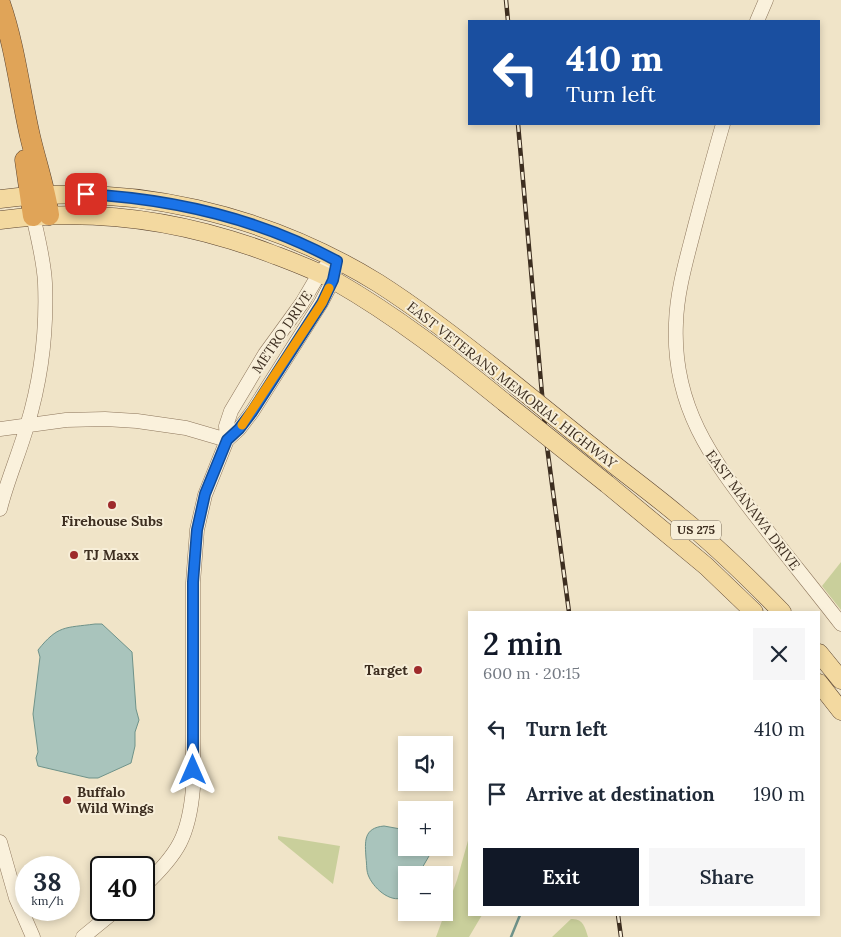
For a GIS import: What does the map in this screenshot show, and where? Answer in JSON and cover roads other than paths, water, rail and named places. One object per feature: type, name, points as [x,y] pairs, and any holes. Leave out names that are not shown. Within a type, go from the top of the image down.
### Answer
[{"type":"highway","points":[[0,4],[12,42],[30,138],[41,216]]},
{"type":"highway","points":[[0,46],[29,179],[38,195]]},
{"type":"main road","name":"EAST VETERANS MEMORIAL HIGHWAY","points":[[0,199],[38,195],[129,197],[202,210],[265,228],[337,261],[414,306],[503,376],[678,515],[714,546],[781,611]]},
{"type":"main road","name":"EAST VETERANS MEMORIAL HIGHWAY","points":[[0,220],[79,214],[117,216],[180,227],[213,234],[250,246],[326,277],[393,316],[423,338],[607,484],[706,566],[753,611]]},
{"type":"main road","points":[[820,654],[841,680]]},
{"type":"main road","points":[[820,684],[841,711]]},
{"type":"street","points":[[757,20],[766,0]]},
{"type":"street","name":"EAST MANAWA DRIVE","points":[[722,125],[688,254],[678,302],[676,341],[682,386],[697,430],[716,463],[841,624]]},
{"type":"street","points":[[0,509],[27,425],[40,373],[45,329],[45,283],[42,258],[41,216]]},
{"type":"street","name":"METRO DRIVE","points":[[155,875],[175,852],[183,838],[190,816],[193,788],[193,582],[195,542],[202,506],[217,462],[227,440],[239,429],[252,412],[322,303],[326,266],[337,261]]},
{"type":"street","name":"METRO DRIVE","points":[[227,440],[226,426],[231,411],[265,354],[302,303],[326,277]]},
{"type":"street","points":[[0,429],[66,420],[137,421],[186,428],[227,440]]},
{"type":"street","points":[[0,842],[16,898],[33,937]]},
{"type":"street","points":[[83,937],[103,921]]},
{"type":"water","points":[[102,624],[132,652],[136,709],[139,720],[135,732],[135,746],[131,763],[98,778],[89,778],[38,766],[33,714],[40,657],[38,650],[51,636],[63,629]]},
{"type":"water","points":[[384,826],[398,829],[398,856],[429,856],[423,866],[398,866],[398,899],[385,895],[375,887],[367,872],[366,841],[369,833],[377,827]]},
{"type":"waterway","points":[[511,937],[520,916]]},
{"type":"railway","points":[[506,0],[508,20]]},
{"type":"railway","points":[[518,125],[546,439],[569,611]]},
{"type":"railway","points":[[618,916],[621,937]]},
{"type":"place","name":"Firehouse Subs","points":[[112,505]]},
{"type":"place","name":"TJ Maxx","points":[[74,555]]},
{"type":"place","name":"Target","points":[[418,670]]},
{"type":"place","name":"Buffalo Wild Wings","points":[[67,800]]}]
